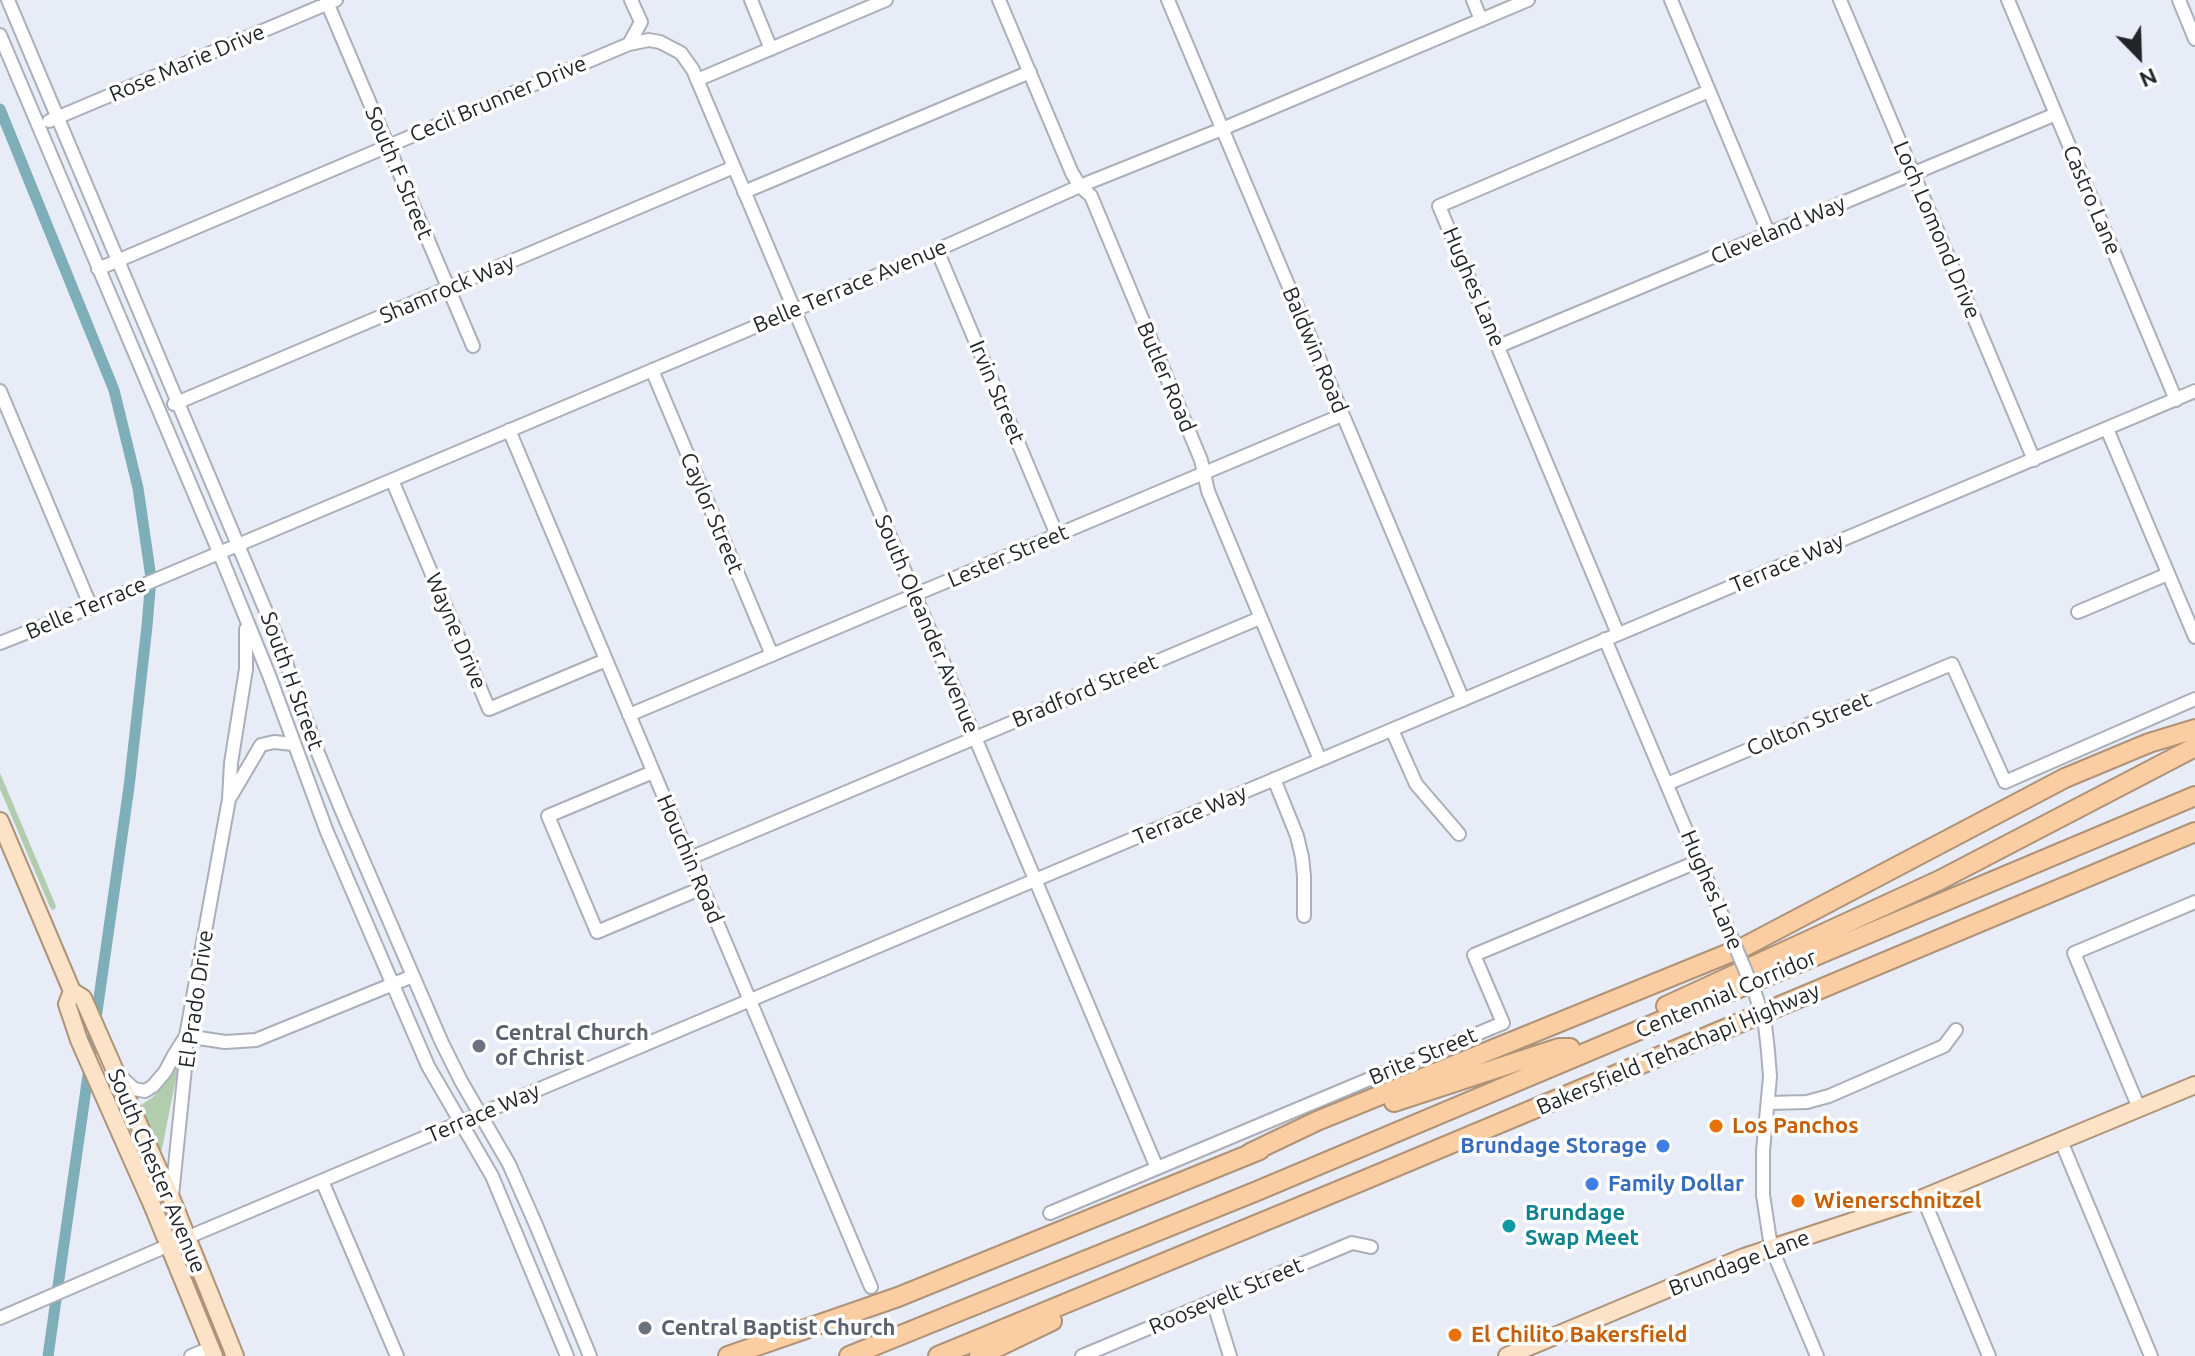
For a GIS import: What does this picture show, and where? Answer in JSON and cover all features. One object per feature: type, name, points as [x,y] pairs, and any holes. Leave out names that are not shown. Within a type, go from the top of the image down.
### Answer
[{"type":"highway","points":[[1250,1153],[1317,1121],[1744,947],[2065,778],[2149,743],[2195,729]]},
{"type":"highway","points":[[849,1356],[1257,1191],[1463,1095],[1891,904],[2195,747]]},
{"type":"highway","name":"Centennial Corridor","points":[[1257,1191],[2195,796]]},
{"type":"highway","name":"Bakersfield Tehachapi Highway","points":[[938,1356],[2195,832]]},
{"type":"highway","points":[[2124,861],[2195,840]]},
{"type":"highway","points":[[728,1356],[898,1297],[1250,1153],[1458,1080],[1559,1048],[1570,1048]]},
{"type":"highway","points":[[979,1356],[1251,1225]]},
{"type":"main road","name":"South Chester Avenue","points":[[0,821],[72,991],[83,998],[112,1063],[235,1356]]},
{"type":"main road","name":"South Chester Avenue","points":[[72,991],[67,1004],[79,1040],[215,1353]]},
{"type":"main road","name":"Brundage Lane","points":[[1507,1356],[1771,1247],[1923,1198],[2195,1085]]},
{"type":"main road","points":[[123,1138],[132,1147],[176,1236],[186,1238]]},
{"type":"main road","points":[[167,1246],[175,1248],[185,1261],[216,1329],[227,1337]]},
{"type":"street","name":"South H Street","points":[[8,0],[239,544],[295,684],[318,753],[413,976],[442,1043],[512,1171],[590,1356]]},
{"type":"street","points":[[629,44],[641,22],[631,0]]},
{"type":"street","points":[[751,0],[771,49]]},
{"type":"street","points":[[697,80],[886,0]]},
{"type":"street","name":"Butler Road","points":[[999,0],[1072,173],[1091,196],[1201,460],[1208,491],[1320,760]]},
{"type":"street","name":"Baldwin Road","points":[[1168,0],[1463,700]]},
{"type":"street","points":[[1473,0],[1481,20]]},
{"type":"street","name":"Belle Terrace Avenue","points":[[172,572],[937,250],[1080,186],[1528,0]]},
{"type":"street","points":[[1671,0],[1769,234]]},
{"type":"street","name":"Loch Lomond Drive","points":[[1840,0],[2034,460]]},
{"type":"street","name":"Castro Lane","points":[[2008,0],[2176,400]]},
{"type":"street","points":[[2179,0],[2195,39]]},
{"type":"street","name":"Rose Marie Drive","points":[[39,126],[330,1]]},
{"type":"street","name":"South F Street","points":[[330,1],[473,346]]},
{"type":"street","name":"South H Street","points":[[0,35],[219,552],[327,832],[428,1066],[492,1176],[567,1356]]},
{"type":"street","name":"Cecil Brunner Drive","points":[[98,269],[629,44],[649,40],[671,46],[689,63],[697,80]]},
{"type":"street","points":[[744,192],[1030,72]]},
{"type":"street","name":"South Oleander Avenue","points":[[697,80],[1157,1168]]},
{"type":"street","name":"Hughes Lane","points":[[1709,91],[1439,206],[1499,346],[1667,784],[1756,996],[1765,1025],[1768,1051],[1769,1103],[1762,1173],[1771,1247],[1817,1356]]},
{"type":"street","name":"Cleveland Way","points":[[1499,346],[2056,114]]},
{"type":"street","name":"Shamrock Way","points":[[160,411],[734,167]]},
{"type":"street","name":"Irvin Street","points":[[937,250],[1057,535]]},
{"type":"street","name":"Caylor Street","points":[[652,370],[772,655]]},
{"type":"street","points":[[0,391],[91,607]]},
{"type":"street","name":"Terrace Way","points":[[186,1238],[2195,391]]},
{"type":"street","name":"Lester Street","points":[[629,715],[1342,415]]},
{"type":"street","points":[[2107,429],[2195,637]]},
{"type":"street","name":"Houchin Road","points":[[509,430],[871,1287]]},
{"type":"street","name":"Wayne Drive","points":[[392,480],[489,709],[606,660]]},
{"type":"street","name":"Belle Terrace","points":[[0,643],[172,572]]},
{"type":"street","points":[[2078,612],[2168,574]]},
{"type":"street","name":"El Prado Drive","points":[[172,1200],[186,1036],[229,799],[231,763],[246,669],[244,615]]},
{"type":"street","name":"Bradford Street","points":[[690,858],[1260,618]]},
{"type":"street","name":"Colton Street","points":[[1667,784],[1952,664],[2005,782],[2195,699]]},
{"type":"street","points":[[1392,730],[1416,784],[1459,834]]},
{"type":"street","name":"El Prado Drive","points":[[229,799],[261,745],[274,742],[293,744]]},
{"type":"street","points":[[653,772],[548,816],[560,845],[597,932],[702,888]]},
{"type":"street","points":[[1274,779],[1302,857],[1304,916]]},
{"type":"street","name":"Brite Street","points":[[1050,1213],[1503,1023],[1474,955],[1699,861]]},
{"type":"street","points":[[2139,1108],[2074,953],[2195,902]]},
{"type":"street","points":[[112,1063],[123,1080],[134,1089],[145,1091],[165,1072],[186,1036],[225,1042],[256,1040],[413,976]]},
{"type":"street","points":[[1769,1103],[1807,1102],[1829,1096],[1944,1046],[1956,1030]]},
{"type":"street","points":[[2061,1141],[2151,1356]]},
{"type":"street","points":[[322,1181],[397,1356]]},
{"type":"street","points":[[1923,1198],[1989,1356]]},
{"type":"street","name":"Roosevelt Street","points":[[1082,1356],[1352,1243],[1371,1247]]},
{"type":"street","points":[[0,1318],[167,1246]]},
{"type":"street","points":[[1213,1301],[1230,1356]]},
{"type":"street","points":[[191,1356],[215,1353]]},
{"type":"green space","points":[[0,773],[55,909],[50,907],[0,789]]},
{"type":"green space","points":[[177,1057],[180,1058],[162,1149],[159,1151],[138,1107],[165,1084]]},
{"type":"waterway","points":[[0,109],[114,390],[138,488],[151,578],[129,787],[48,1356]]},
{"type":"place","name":"Central Church of Christ","points":[[479,1046]]},
{"type":"place","name":"Los Panchos","points":[[1716,1126]]},
{"type":"place","name":"Brundage Storage","points":[[1663,1146]]},
{"type":"place","name":"Family Dollar","points":[[1592,1184]]},
{"type":"place","name":"Wienerschnitzel","points":[[1798,1201]]},
{"type":"place","name":"Brundage Swap Meet","points":[[1509,1226]]},
{"type":"place","name":"Central Baptist Church","points":[[645,1328]]},
{"type":"place","name":"El Chilito Bakersfield","points":[[1455,1335]]}]
